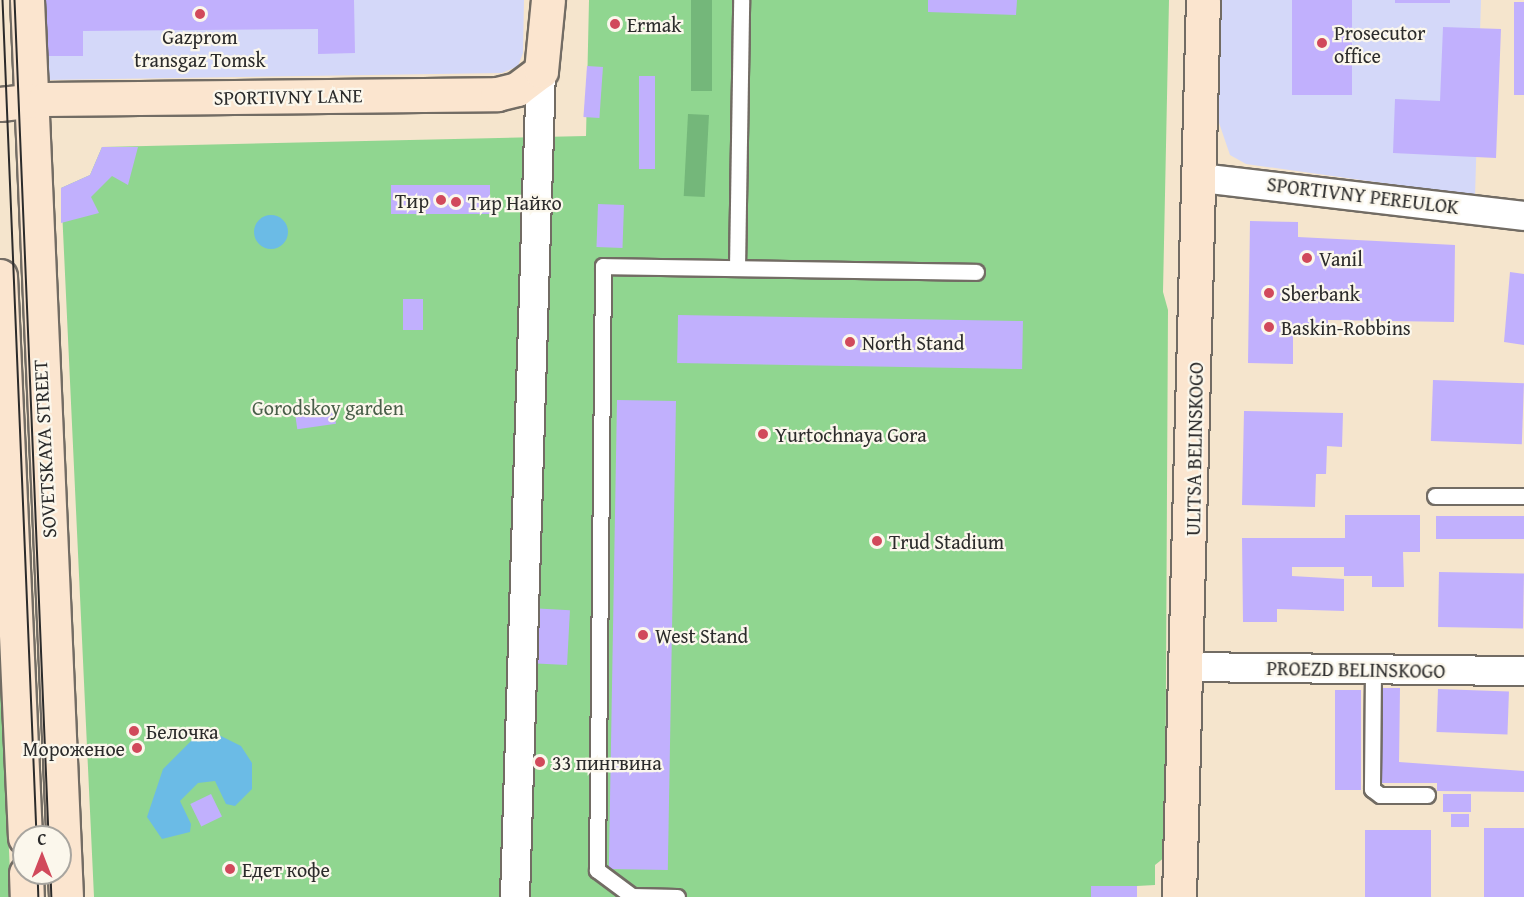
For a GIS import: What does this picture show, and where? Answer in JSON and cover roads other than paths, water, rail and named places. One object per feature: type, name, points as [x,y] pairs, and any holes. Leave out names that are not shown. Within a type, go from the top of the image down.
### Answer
[{"type":"street","name":"SOVETSKAYA STREET","points":[[27,0],[14,102],[66,897]]},
{"type":"street","points":[[515,897],[541,71],[548,0]]},
{"type":"street","name":"ULITSA BELINSKOGO","points":[[1179,897],[1188,667],[1201,178],[1203,0]]},
{"type":"street","name":"SPORTIVNY LANE","points":[[14,102],[497,94],[517,89],[541,71]]},
{"type":"street","name":"SPORTIVNY PEREULOK","points":[[1201,178],[1348,191],[1524,216]]},
{"type":"street","name":"SOVETSKAYA STREET","points":[[0,276],[24,825]]},
{"type":"street","name":"PROEZD BELINSKOGO","points":[[1188,667],[1524,671]]},
{"type":"lane","points":[[736,268],[741,0]]},
{"type":"lane","points":[[677,897],[632,896],[597,870],[603,267],[976,272]]},
{"type":"lane","points":[[1435,496],[1524,496]]},
{"type":"lane","points":[[1373,670],[1372,789],[1380,795],[1427,795]]},
{"type":"water","points":[[271,215],[283,220],[288,232],[283,244],[271,249],[259,244],[254,232],[259,220]]},
{"type":"water","points":[[215,733],[241,746],[252,763],[252,789],[235,806],[226,804],[215,781],[198,783],[180,801],[191,824],[190,832],[162,839],[147,817],[163,769],[198,734]]},
{"type":"tram line","points":[[3,0],[37,825]]},
{"type":"tram line","points":[[15,0],[49,825]]},
{"type":"tram line","points":[[38,885],[39,897]]},
{"type":"tram line","points":[[52,885],[52,897]]},
{"type":"place","name":"Gazprom transgaz Tomsk","points":[[200,14]]},
{"type":"place","name":"Ermak","points":[[615,24]]},
{"type":"place","name":"Prosecutor office","points":[[1322,43]]},
{"type":"place","name":"Тир","points":[[441,200]]},
{"type":"place","name":"Тир Найко","points":[[456,202]]},
{"type":"place","name":"Vanil","points":[[1307,258]]},
{"type":"place","name":"Sberbank","points":[[1269,293]]},
{"type":"place","name":"Baskin-Robbins","points":[[1269,327]]},
{"type":"place","name":"North Stand","points":[[850,342]]},
{"type":"place","name":"Yurtochnaya Gora","points":[[763,434]]},
{"type":"place","name":"Trud Stadium","points":[[877,541]]},
{"type":"place","name":"West Stand","points":[[643,635]]},
{"type":"place","name":"Белочка","points":[[134,731]]},
{"type":"place","name":"Мороженое","points":[[137,748]]},
{"type":"place","name":"33 пингвина","points":[[540,762]]},
{"type":"place","name":"Едет кофе","points":[[230,869]]},
{"type":"park label","name":"Gorodskoy garden","points":[[328,407]]}]
